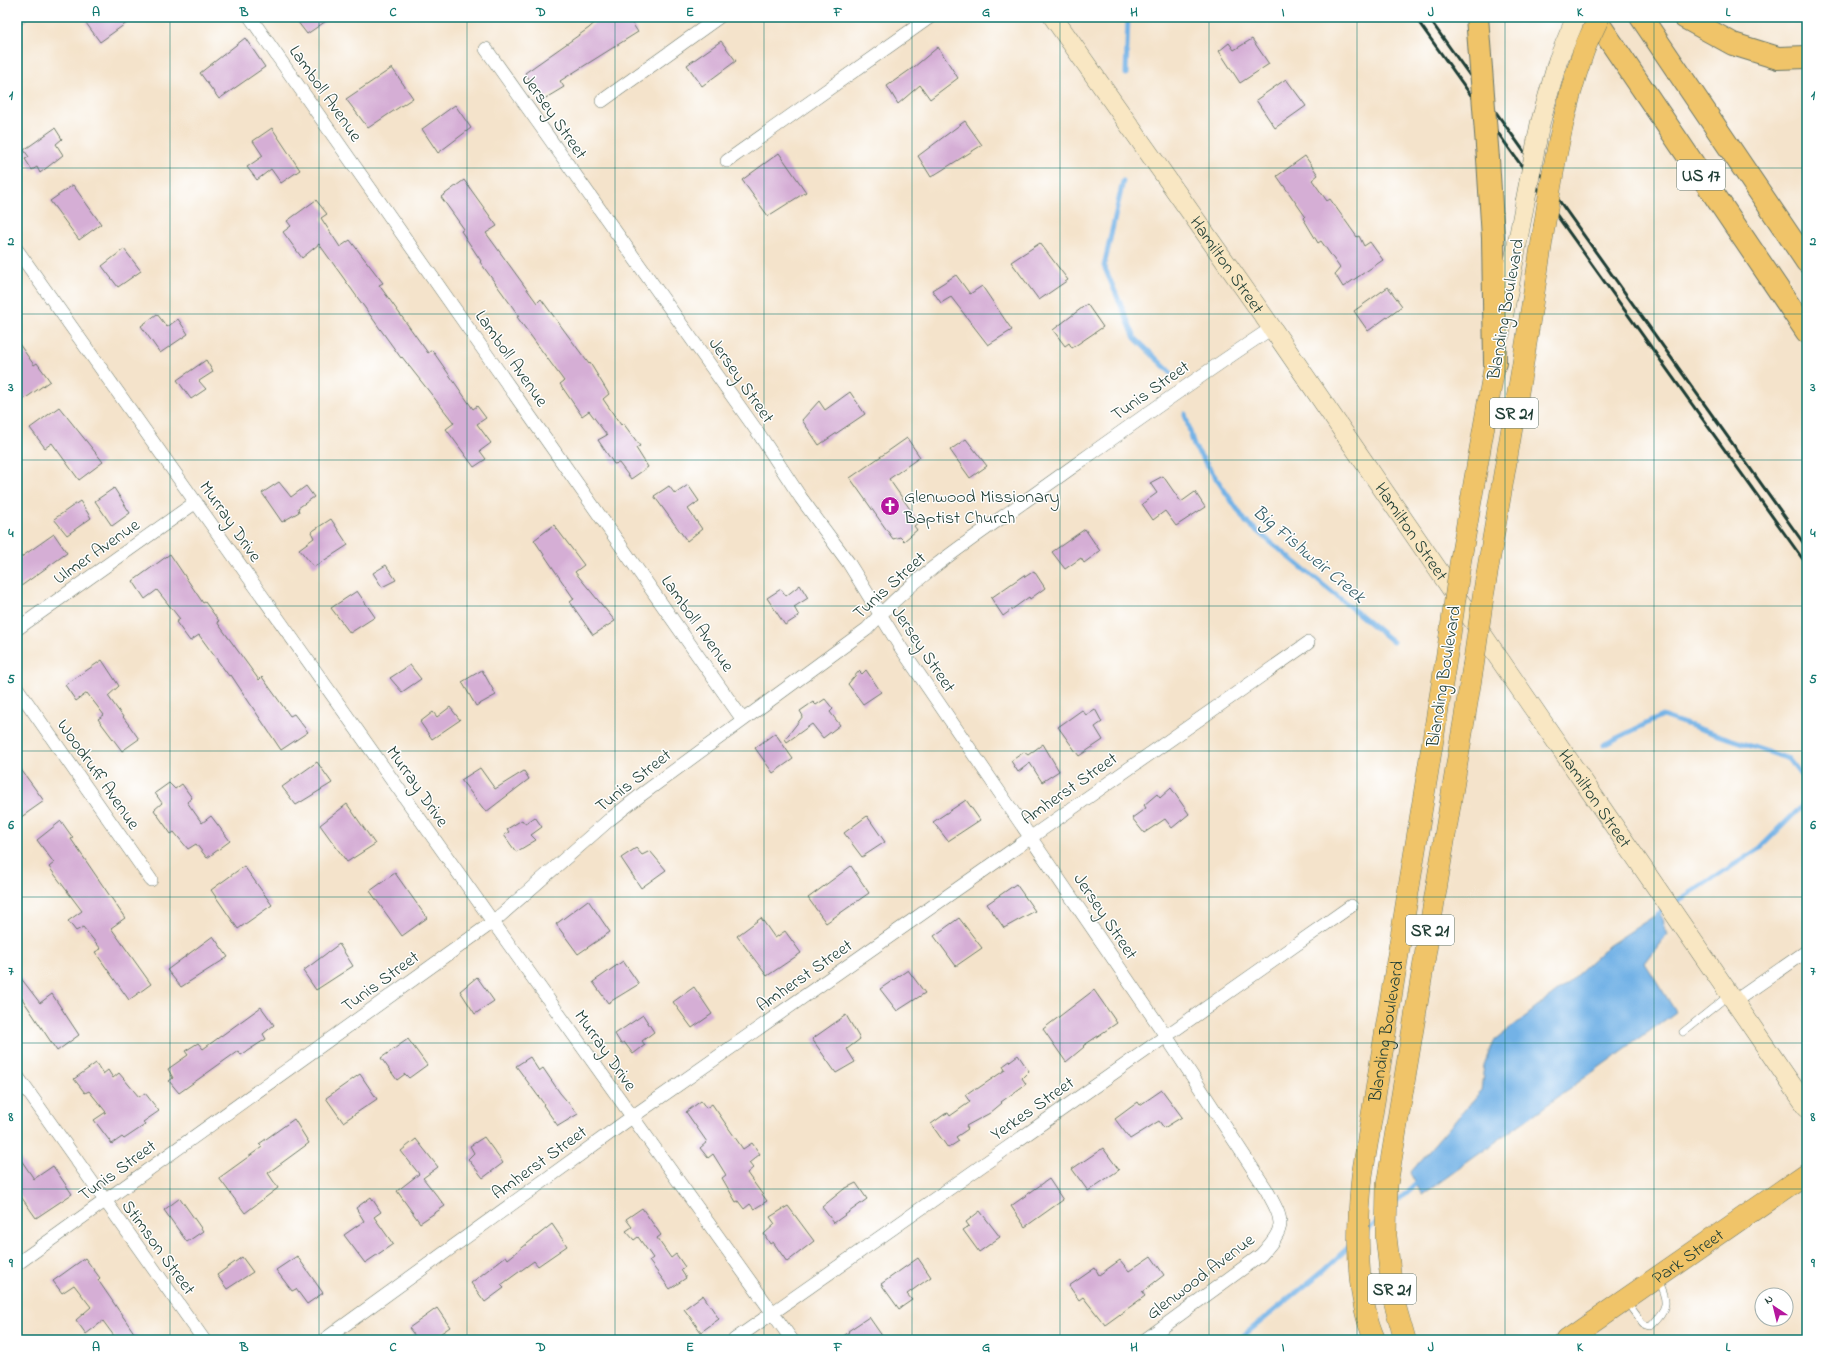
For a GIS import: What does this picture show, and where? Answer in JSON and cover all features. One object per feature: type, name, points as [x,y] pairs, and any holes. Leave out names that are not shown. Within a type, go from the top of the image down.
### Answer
[{"type":"highway","points":[[1477,17],[1493,238],[1495,363]]},
{"type":"highway","name":"US 17","points":[[1594,17],[1807,332]]},
{"type":"highway","name":"US 17","points":[[1641,17],[1807,261]]},
{"type":"highway","points":[[1684,17],[1733,44],[1778,58],[1807,56]]},
{"type":"highway","points":[[1778,290],[1807,310]]},
{"type":"main road","name":"Blanding Boulevard","points":[[1405,1340],[1393,1298],[1386,1236],[1387,1193],[1555,160],[1583,52],[1599,17]]},
{"type":"main road","name":"Blanding Boulevard","points":[[1372,1336],[1361,1280],[1357,1226],[1363,1168],[1450,636],[1460,564],[1495,363]]},
{"type":"main road","name":"Park Street","points":[[1568,1340],[1807,1172]]},
{"type":"street","name":"Lamboll Avenue","points":[[250,17],[743,720]]},
{"type":"street","points":[[602,101],[720,17]]},
{"type":"street","points":[[727,161],[930,17]]},
{"type":"street","name":"Hamilton Street","points":[[1053,17],[1272,328],[1733,997],[1807,1107]]},
{"type":"street","name":"Blanding Boulevard","points":[[1495,363],[1540,124],[1558,60],[1576,17]]},
{"type":"street","name":"Jersey Street","points":[[486,49],[759,434],[801,498],[848,562],[880,615],[1166,1036],[1273,1202],[1281,1223],[1275,1239]]},
{"type":"street","name":"Murray Drive","points":[[17,250],[493,922],[792,1340]]},
{"type":"street","name":"Tunis Street","points":[[17,1264],[493,922],[609,820],[867,629],[908,588],[960,547],[1272,328]]},
{"type":"street","name":"Ulmer Avenue","points":[[17,629],[196,502]]},
{"type":"street","name":"Amherst Street","points":[[324,1340],[632,1117],[1308,643]]},
{"type":"street","name":"Woodruff Avenue","points":[[17,688],[151,880]]},
{"type":"street","name":"Yerkes Street","points":[[734,1340],[1351,906]]},
{"type":"street","points":[[1733,997],[1807,951]]},
{"type":"street","name":"Stimson Street","points":[[17,1076],[104,1201],[204,1340]]},
{"type":"street","name":"Glenwood Avenue","points":[[1145,1340],[1262,1256],[1275,1239]]},
{"type":"lane","points":[[1682,1032],[1733,997]]},
{"type":"lane","points":[[1625,1300],[1643,1324],[1650,1326],[1661,1314],[1666,1304],[1663,1291],[1657,1277]]},
{"type":"water","points":[[1657,914],[1663,919],[1667,934],[1645,963],[1676,1012],[1422,1195],[1410,1173],[1481,1091],[1484,1065],[1493,1042],[1569,982],[1608,946]]},
{"type":"building","points":[[95,17],[135,17],[100,42],[86,23]]},
{"type":"building","points":[[294,17],[332,17],[307,34]]},
{"type":"building","points":[[601,17],[628,17],[638,32],[560,81],[564,87],[544,99],[525,73],[589,28]]},
{"type":"building","points":[[245,38],[265,67],[219,99],[200,73]]},
{"type":"building","points":[[1252,39],[1269,64],[1240,83],[1219,51],[1229,43],[1234,50]]},
{"type":"building","points":[[721,41],[736,61],[702,86],[687,65]]},
{"type":"building","points":[[938,47],[958,78],[930,99],[920,85],[898,104],[887,86],[914,67]]},
{"type":"building","points":[[392,68],[413,98],[368,128],[346,99]]},
{"type":"building","points":[[1286,79],[1306,106],[1275,128],[1256,100]]},
{"type":"building","points":[[455,105],[471,128],[438,153],[422,129]]},
{"type":"building","points":[[965,121],[982,145],[931,177],[918,156]]},
{"type":"building","points":[[55,128],[62,139],[56,144],[63,155],[40,173],[37,167],[32,170],[25,159],[29,157],[24,150]]},
{"type":"building","points":[[272,128],[300,170],[281,183],[271,169],[257,180],[247,167],[263,156],[253,141]]},
{"type":"building","points":[[779,153],[806,192],[768,216],[742,180]]},
{"type":"building","points":[[1305,156],[1318,175],[1312,180],[1327,201],[1330,199],[1357,237],[1359,236],[1364,246],[1370,242],[1383,260],[1343,287],[1335,274],[1340,268],[1321,241],[1318,243],[1303,218],[1305,216],[1277,176]]},
{"type":"building","points":[[464,180],[497,226],[486,233],[537,303],[541,299],[589,364],[590,363],[609,394],[603,399],[621,425],[623,423],[640,446],[636,448],[648,467],[631,479],[619,463],[614,464],[598,440],[607,435],[589,411],[582,416],[560,384],[564,381],[517,317],[519,316],[480,262],[481,261],[461,231],[464,229],[441,197]]},
{"type":"building","points":[[73,185],[101,224],[79,240],[50,201]]},
{"type":"building","points":[[316,200],[327,214],[321,218],[340,247],[350,240],[383,283],[379,285],[428,353],[432,350],[473,409],[477,406],[486,418],[477,424],[491,443],[480,451],[486,459],[474,467],[446,429],[454,423],[402,357],[401,358],[319,244],[302,258],[283,232],[291,226],[287,221]]},
{"type":"building","points":[[1040,243],[1068,280],[1039,300],[1011,262]]},
{"type":"building","points":[[124,249],[141,271],[118,287],[102,266]]},
{"type":"building","points":[[956,275],[970,294],[982,286],[1012,330],[988,345],[951,297],[941,303],[932,290]]},
{"type":"building","points":[[1388,287],[1402,306],[1368,331],[1354,311]]},
{"type":"building","points":[[1087,304],[1103,327],[1072,348],[1069,343],[1065,346],[1053,330]]},
{"type":"building","points":[[157,314],[167,327],[178,319],[188,334],[160,353],[141,326]]},
{"type":"building","points":[[17,341],[34,365],[37,363],[50,381],[17,404]]},
{"type":"building","points":[[206,360],[213,372],[199,381],[206,389],[191,399],[177,380]]},
{"type":"building","points":[[850,392],[865,414],[819,445],[802,420],[819,401],[825,410]]},
{"type":"building","points":[[59,407],[103,462],[79,480],[52,443],[45,448],[30,428]]},
{"type":"building","points":[[907,438],[920,457],[889,479],[919,522],[914,526],[917,530],[904,541],[900,537],[893,539],[850,478]]},
{"type":"building","points":[[966,439],[987,466],[970,478],[950,450]]},
{"type":"building","points":[[1163,476],[1181,502],[1195,492],[1205,507],[1176,526],[1165,511],[1153,520],[1142,504],[1157,493],[1150,483]]},
{"type":"building","points":[[279,482],[291,497],[306,486],[314,497],[298,508],[299,512],[282,522],[262,493]]},
{"type":"building","points":[[688,485],[699,501],[688,509],[702,529],[687,541],[654,496],[669,486],[675,494]]},
{"type":"building","points":[[114,488],[130,513],[112,526],[95,501]]},
{"type":"building","points":[[80,501],[91,518],[67,535],[54,519]]},
{"type":"building","points":[[331,519],[348,545],[314,567],[299,549],[314,538],[311,532]]},
{"type":"building","points":[[554,525],[584,565],[575,572],[615,621],[593,635],[570,602],[574,599],[534,540]]},
{"type":"building","points":[[1085,529],[1100,551],[1084,563],[1081,558],[1065,569],[1052,552]]},
{"type":"building","points":[[54,534],[67,553],[17,589],[17,560]]},
{"type":"building","points":[[170,554],[203,603],[205,602],[219,621],[217,622],[259,680],[262,677],[290,716],[294,714],[308,732],[281,750],[231,675],[229,676],[199,635],[190,641],[176,622],[180,619],[157,590],[145,599],[133,581]]},
{"type":"building","points":[[386,565],[396,580],[382,587],[373,573]]},
{"type":"building","points":[[1034,571],[1045,588],[1030,599],[1029,597],[1003,616],[991,598],[1024,575],[1025,577]]},
{"type":"building","points":[[800,585],[808,598],[794,607],[799,616],[785,625],[767,598],[781,589],[786,596]]},
{"type":"building","points":[[357,591],[375,617],[350,633],[331,608]]},
{"type":"building","points":[[102,660],[119,686],[108,696],[139,739],[122,751],[98,719],[104,715],[87,693],[76,701],[65,685]]},
{"type":"building","points":[[410,665],[421,679],[402,692],[390,678]]},
{"type":"building","points":[[482,670],[496,695],[476,706],[462,682]]},
{"type":"building","points":[[866,670],[881,692],[863,704],[848,684],[859,671],[862,674]]},
{"type":"building","points":[[825,699],[833,709],[830,712],[840,725],[823,738],[812,724],[787,742],[785,739],[803,716],[800,711],[813,702],[816,705]]},
{"type":"building","points":[[450,707],[460,720],[432,739],[420,722],[433,712],[437,717]]},
{"type":"building","points":[[1095,709],[1102,722],[1095,727],[1103,740],[1079,756],[1058,727],[1082,710],[1086,715]]},
{"type":"building","points":[[775,733],[793,759],[773,773],[755,748]]},
{"type":"building","points":[[1043,744],[1059,771],[1042,782],[1030,763],[1018,772],[1011,761],[1024,752],[1028,755]]},
{"type":"building","points":[[317,762],[332,783],[296,805],[282,787]]},
{"type":"building","points":[[17,764],[44,801],[17,820]]},
{"type":"building","points":[[480,768],[495,789],[524,771],[529,779],[486,812],[461,780]]},
{"type":"building","points":[[169,783],[175,789],[182,784],[192,798],[187,802],[202,823],[211,816],[230,841],[207,858],[196,844],[188,849],[174,832],[171,834],[154,810],[162,803],[155,793]]},
{"type":"building","points":[[1171,788],[1189,814],[1172,828],[1165,819],[1144,833],[1132,818],[1146,808],[1144,805],[1157,794],[1160,798]]},
{"type":"building","points":[[966,800],[980,820],[948,841],[933,822]]},
{"type":"building","points":[[347,804],[375,844],[347,862],[320,825]]},
{"type":"building","points":[[867,816],[885,842],[862,857],[844,833]]},
{"type":"building","points":[[535,817],[542,827],[531,835],[536,840],[516,852],[504,835],[509,832],[507,829],[522,820],[525,824]]},
{"type":"building","points":[[61,821],[73,838],[71,839],[125,918],[111,928],[151,984],[129,1000],[95,952],[101,949],[83,927],[76,931],[68,921],[82,911],[49,867],[54,863],[37,840]]},
{"type":"building","points":[[636,848],[642,855],[650,851],[666,870],[641,888],[621,858]]},
{"type":"building","points":[[244,866],[272,905],[238,929],[211,890]]},
{"type":"building","points":[[851,866],[869,893],[826,923],[808,898]]},
{"type":"building","points":[[395,873],[427,918],[402,936],[370,891]]},
{"type":"building","points":[[1016,884],[1035,911],[1004,928],[987,904]]},
{"type":"building","points":[[588,900],[610,932],[578,954],[556,924]]},
{"type":"building","points":[[761,918],[775,938],[785,931],[801,953],[767,976],[737,936]]},
{"type":"building","points":[[959,918],[982,948],[956,966],[934,936]]},
{"type":"building","points":[[213,936],[228,957],[181,987],[167,970]]},
{"type":"building","points":[[339,944],[353,966],[316,990],[303,971]]},
{"type":"building","points":[[623,961],[639,984],[608,1003],[593,982]]},
{"type":"building","points":[[908,970],[925,993],[897,1011],[880,989]]},
{"type":"building","points":[[17,973],[40,1003],[52,994],[79,1035],[57,1051],[17,991]]},
{"type":"building","points":[[477,977],[494,1001],[475,1014],[460,991]]},
{"type":"building","points":[[694,987],[712,1014],[692,1028],[673,1002]]},
{"type":"building","points":[[1094,990],[1117,1023],[1083,1046],[1084,1047],[1066,1062],[1043,1029]]},
{"type":"building","points":[[261,1007],[274,1025],[263,1034],[266,1039],[241,1055],[238,1051],[179,1093],[169,1081],[173,1078],[168,1069],[188,1055],[185,1051],[198,1043],[203,1049]]},
{"type":"building","points":[[643,1015],[654,1032],[642,1041],[645,1045],[633,1054],[624,1042],[621,1044],[615,1034]]},
{"type":"building","points":[[846,1015],[860,1039],[847,1049],[855,1062],[836,1073],[812,1039]]},
{"type":"building","points":[[408,1039],[427,1065],[409,1078],[405,1074],[397,1080],[381,1058]]},
{"type":"building","points":[[1018,1055],[1029,1071],[1022,1078],[1026,1084],[1001,1102],[1002,1103],[990,1113],[966,1126],[968,1129],[956,1137],[959,1141],[948,1148],[931,1124],[945,1114],[948,1113],[950,1116],[970,1102],[965,1095],[975,1088],[977,1089],[1005,1070],[1003,1066]]},
{"type":"building","points":[[530,1057],[539,1071],[543,1068],[560,1093],[578,1114],[558,1126],[516,1066]]},
{"type":"building","points":[[96,1063],[103,1074],[108,1070],[113,1078],[119,1073],[139,1097],[145,1093],[159,1111],[143,1122],[145,1125],[124,1139],[122,1137],[112,1144],[94,1120],[106,1112],[89,1091],[85,1093],[74,1079]]},
{"type":"building","points":[[360,1074],[377,1099],[343,1122],[326,1098]]},
{"type":"building","points":[[1162,1090],[1182,1117],[1164,1128],[1159,1121],[1130,1139],[1115,1119],[1138,1102],[1140,1105]]},
{"type":"building","points":[[701,1101],[706,1108],[712,1104],[743,1149],[752,1143],[760,1154],[749,1163],[753,1168],[747,1173],[767,1201],[754,1209],[750,1204],[744,1209],[738,1201],[736,1202],[722,1178],[726,1175],[713,1154],[708,1158],[700,1148],[707,1142],[686,1112]]},
{"type":"building","points":[[294,1119],[309,1143],[268,1173],[278,1188],[245,1213],[219,1178],[262,1147],[259,1144]]},
{"type":"building","points":[[484,1137],[503,1163],[483,1178],[468,1159],[474,1153],[470,1146]]},
{"type":"building","points":[[416,1139],[438,1167],[423,1178],[445,1206],[420,1223],[397,1191],[419,1174],[401,1151]]},
{"type":"building","points":[[1103,1148],[1119,1170],[1088,1191],[1072,1169]]},
{"type":"building","points":[[17,1154],[34,1179],[53,1166],[72,1194],[36,1218],[17,1191]]},
{"type":"building","points":[[1049,1179],[1063,1200],[1025,1227],[1011,1206]]},
{"type":"building","points":[[856,1183],[867,1199],[834,1223],[822,1207],[844,1189]]},
{"type":"building","points":[[371,1197],[381,1212],[374,1217],[393,1244],[365,1263],[344,1235],[364,1221],[356,1208]]},
{"type":"building","points":[[180,1198],[203,1231],[187,1242],[164,1210]]},
{"type":"building","points":[[788,1206],[814,1241],[787,1262],[773,1242],[770,1244],[764,1234],[775,1224],[770,1217]]},
{"type":"building","points":[[642,1208],[661,1235],[657,1238],[671,1258],[676,1254],[685,1267],[681,1270],[686,1278],[670,1289],[649,1261],[653,1258],[638,1237],[634,1240],[626,1231],[632,1227],[626,1219]]},
{"type":"building","points":[[980,1211],[1000,1237],[979,1252],[963,1230],[969,1226],[966,1222]]},
{"type":"building","points":[[552,1224],[567,1246],[538,1266],[534,1261],[501,1285],[504,1288],[485,1302],[471,1283],[506,1256],[508,1259]]},
{"type":"building","points":[[297,1256],[323,1293],[307,1304],[296,1289],[292,1291],[276,1270]]},
{"type":"building","points":[[1151,1256],[1164,1275],[1142,1292],[1145,1296],[1105,1325],[1083,1297],[1079,1300],[1069,1286],[1095,1268],[1099,1275],[1120,1260],[1129,1271]]},
{"type":"building","points":[[242,1257],[253,1272],[227,1289],[217,1275]]},
{"type":"building","points":[[85,1258],[100,1278],[98,1280],[139,1340],[117,1340],[103,1321],[86,1334],[76,1320],[91,1307],[74,1285],[62,1293],[53,1281]]},
{"type":"building","points":[[918,1258],[931,1277],[907,1294],[912,1300],[899,1309],[881,1284]]},
{"type":"building","points":[[703,1295],[719,1319],[701,1332],[684,1309]]},
{"type":"building","points":[[437,1308],[450,1327],[431,1340],[418,1340],[409,1328]]},
{"type":"building","points":[[869,1317],[885,1340],[838,1340],[849,1332],[848,1331]]},
{"type":"waterway","name":"Big Fishweir Creek","points":[[1126,74],[1128,17]]},
{"type":"waterway","name":"Big Fishweir Creek","points":[[1123,181],[1104,266],[1135,338],[1171,373]]},
{"type":"waterway","name":"Big Fishweir Creek","points":[[1185,414],[1194,446],[1246,522],[1393,642]]},
{"type":"waterway","name":"Big Fishweir Creek","points":[[1603,745],[1662,716],[1789,759],[1807,782]]},
{"type":"waterway","name":"Big Fishweir Creek","points":[[1673,904],[1760,848],[1807,801]]},
{"type":"waterway","name":"Big Fishweir Creek","points":[[1657,914],[1666,908]]},
{"type":"waterway","points":[[1392,1206],[1416,1184]]},
{"type":"waterway","points":[[1365,1232],[1381,1217]]},
{"type":"waterway","points":[[1238,1340],[1324,1270],[1353,1243]]},
{"type":"railway","points":[[1415,17],[1807,565]]},
{"type":"railway","points":[[1428,17],[1807,548]]},
{"type":"place","name":"Glenwood Missionary Baptist Church","points":[[890,506]]}]
